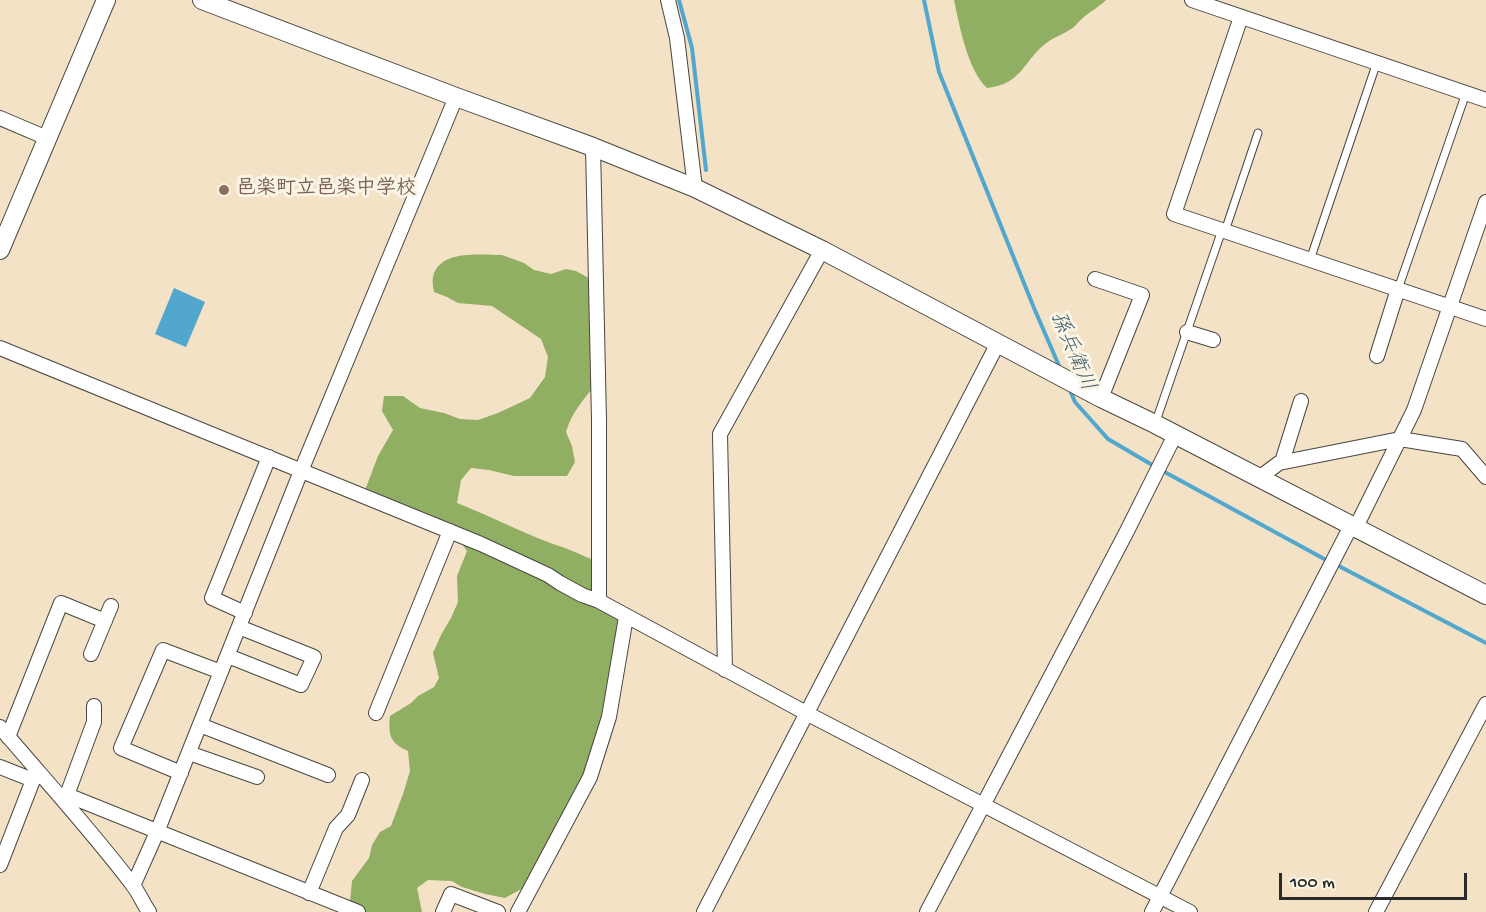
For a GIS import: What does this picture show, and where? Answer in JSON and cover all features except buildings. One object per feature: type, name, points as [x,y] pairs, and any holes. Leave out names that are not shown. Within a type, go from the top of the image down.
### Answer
[{"type":"street","points":[[0,250],[106,0]]},
{"type":"street","points":[[202,0],[593,147],[695,188],[822,250],[1101,398],[1486,595]]},
{"type":"street","points":[[668,0],[677,38],[695,188]]},
{"type":"street","points":[[1192,0],[1486,100]]},
{"type":"street","points":[[1241,17],[1174,214],[1486,320]]},
{"type":"street","points":[[133,886],[456,97]]},
{"type":"street","points":[[0,118],[47,138]]},
{"type":"street","points":[[593,147],[599,420],[599,601]]},
{"type":"street","points":[[1152,912],[1414,410],[1486,202]]},
{"type":"street","points":[[725,670],[720,434],[822,250]]},
{"type":"street","points":[[1095,279],[1142,295],[1101,398]]},
{"type":"street","points":[[1377,356],[1398,289]]},
{"type":"street","points":[[1187,332],[1213,340]]},
{"type":"street","points":[[704,912],[998,343]]},
{"type":"street","points":[[0,348],[450,531],[548,575],[808,714],[1190,912]]},
{"type":"street","points":[[1282,462],[1301,401]]},
{"type":"street","points":[[927,912],[1175,435]]},
{"type":"street","points":[[1259,478],[1282,462],[1400,439],[1462,449],[1486,477]]},
{"type":"street","points":[[245,613],[212,598],[269,457]]},
{"type":"street","points":[[376,713],[450,531]]},
{"type":"street","points":[[36,777],[4,732],[61,603],[105,621]]},
{"type":"street","points":[[92,654],[111,606]]},
{"type":"street","points":[[518,912],[590,777],[609,717],[626,617]]},
{"type":"street","points":[[228,656],[301,684],[314,657],[239,627]]},
{"type":"street","points":[[181,773],[121,748],[163,650],[221,672]]},
{"type":"street","points":[[1376,912],[1486,704]]},
{"type":"street","points":[[64,797],[94,722],[94,706]]},
{"type":"street","points":[[200,725],[328,775]]},
{"type":"street","points":[[189,753],[257,777]]},
{"type":"street","points":[[0,766],[36,777],[64,797],[358,912]]},
{"type":"street","points":[[0,865],[36,777]]},
{"type":"street","points":[[309,893],[336,828],[348,814],[362,780]]},
{"type":"street","points":[[64,797],[133,886],[148,911]]},
{"type":"street","points":[[443,912],[451,894],[498,912]]},
{"type":"lane","points":[[1310,261],[1377,62]]},
{"type":"lane","points":[[1398,289],[1466,93]]},
{"type":"lane","points":[[1155,424],[1258,133]]},
{"type":"green space","points":[[954,0],[1106,0],[1074,27],[1040,48],[1009,82],[987,88],[980,80],[970,59]]},
{"type":"green space","points":[[462,255],[502,255],[524,263],[534,270],[551,274],[566,269],[576,271],[596,282],[598,382],[575,411],[566,432],[575,462],[567,476],[514,476],[471,468],[461,480],[457,503],[596,561],[595,605],[619,617],[603,716],[585,774],[525,887],[505,898],[462,887],[452,881],[428,880],[417,888],[422,912],[349,912],[352,881],[369,858],[372,845],[380,832],[391,826],[410,771],[408,751],[397,745],[390,733],[390,716],[434,687],[439,678],[433,653],[458,602],[457,576],[467,551],[449,526],[364,493],[378,456],[393,430],[382,411],[384,396],[403,396],[420,408],[460,419],[478,420],[530,398],[545,377],[548,357],[541,339],[492,306],[458,303],[434,292],[433,277],[443,262]]},
{"type":"water","points":[[174,288],[205,302],[186,347],[155,334]]},
{"type":"waterway","points":[[679,0],[692,48],[706,170]]},
{"type":"waterway","name":"孫兵衛川","points":[[924,0],[939,72],[1060,368]]},
{"type":"waterway","name":"孫兵衛川","points":[[1069,388],[1075,402],[1108,439],[1154,466]]},
{"type":"waterway","name":"孫兵衛川","points":[[1161,470],[1328,561]]},
{"type":"waterway","name":"孫兵衛川","points":[[1335,564],[1486,643]]},
{"type":"place","name":"邑楽町立邑楽中学校","points":[[224,190]]}]
